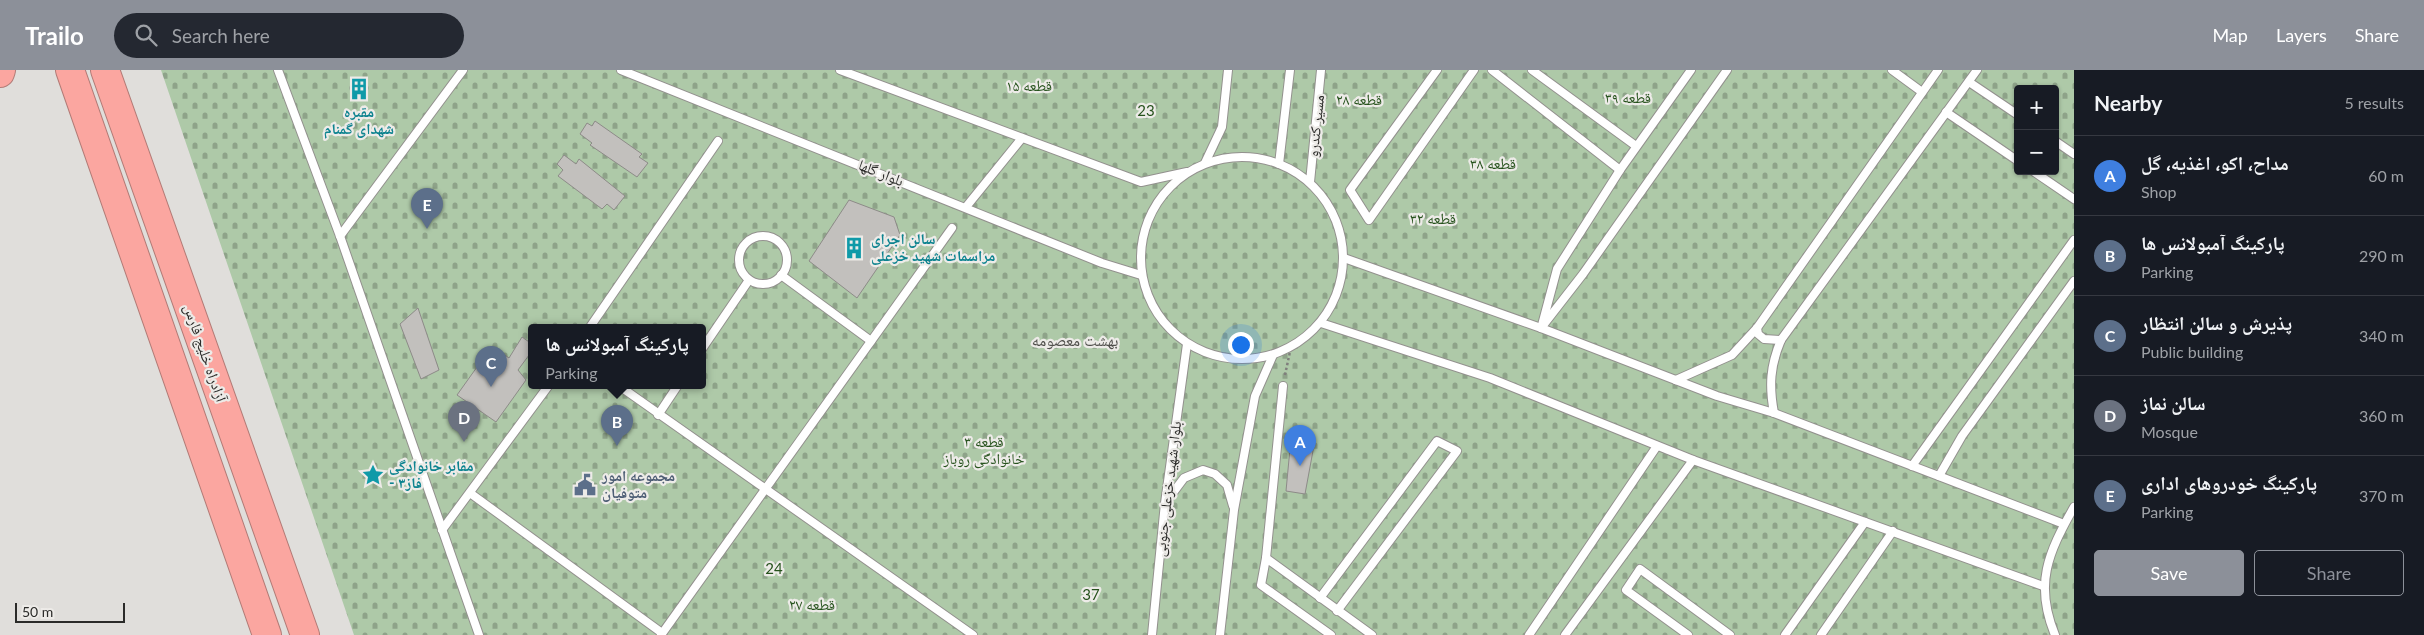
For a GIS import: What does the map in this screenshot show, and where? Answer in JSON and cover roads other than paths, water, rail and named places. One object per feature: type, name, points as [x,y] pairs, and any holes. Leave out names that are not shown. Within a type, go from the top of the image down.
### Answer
[{"type":"highway","points":[[70,70],[267,635]]},
{"type":"highway","name":"آزادراه خلیج فارس","points":[[105,70],[305,635]]},
{"type":"lane","points":[[278,70],[340,236],[479,635]]},
{"type":"lane","points":[[340,236],[463,70]]},
{"type":"lane","name":"بلوار گلها","points":[[621,70],[1102,263],[1141,276]]},
{"type":"lane","points":[[840,70],[1141,182],[1189,171],[1205,163],[1238,157],[1255,157],[1279,164],[1310,182],[1322,195],[1335,217],[1343,241],[1344,258],[1339,289],[1334,303],[1321,323],[1307,337],[1291,348],[1273,355],[1244,360],[1214,356],[1187,344],[1165,326],[1150,302],[1141,276],[1142,235],[1159,198],[1189,171]]},
{"type":"lane","points":[[1205,163],[1222,127],[1228,70]]},
{"type":"lane","points":[[1279,164],[1290,70]]},
{"type":"lane","name":"مسیر کندرو","points":[[1310,182],[1321,70]]},
{"type":"lane","points":[[1437,70],[1350,190],[1369,220],[1474,70]]},
{"type":"lane","points":[[1492,70],[1620,170]]},
{"type":"lane","points":[[1532,70],[1636,146]]},
{"type":"lane","points":[[1541,328],[1557,269],[1636,146],[1691,70]]},
{"type":"lane","points":[[1541,328],[1583,274],[1727,70]]},
{"type":"lane","points":[[1892,70],[1922,92]]},
{"type":"lane","points":[[1676,380],[1732,355],[1757,328],[1938,70]]},
{"type":"lane","points":[[1774,413],[1770,391],[1770,375],[1781,340],[1977,70]]},
{"type":"lane","points":[[1969,82],[2014,112]]},
{"type":"lane","points":[[1946,112],[2014,158]]},
{"type":"lane","points":[[966,207],[1022,138]]},
{"type":"lane","points":[[592,324],[718,141]]},
{"type":"lane","points":[[2059,144],[2074,154]]},
{"type":"lane","points":[[2039,175],[2074,199]]},
{"type":"lane","points":[[470,492],[661,634],[952,228]]},
{"type":"lane","points":[[756,236],[772,237],[784,248],[786,263],[780,276],[764,284],[749,280],[740,267],[740,252],[749,240],[756,236]]},
{"type":"lane","points":[[1912,466],[2074,240]]},
{"type":"lane","points":[[1344,258],[1541,328],[1717,396],[1774,413],[2064,524]]},
{"type":"lane","points":[[780,276],[871,341]]},
{"type":"lane","points":[[706,343],[749,280]]},
{"type":"lane","points":[[1939,476],[1962,436],[2074,281]]},
{"type":"lane","points":[[1321,323],[1490,378],[1692,460],[2043,586]]},
{"type":"lane","points":[[1757,328],[1758,334],[1764,339],[1781,340]]},
{"type":"lane","name":"بلوار شهید خزعلی جنوبی","points":[[1152,635],[1165,503],[1187,344]]},
{"type":"lane","points":[[1220,635],[1234,510],[1255,396],[1273,355]]},
{"type":"lane","points":[[1283,386],[1266,558],[1260,586],[1332,635]]},
{"type":"lane","points":[[442,530],[545,389]]},
{"type":"lane","points":[[623,389],[973,635]]},
{"type":"lane","points":[[658,415],[675,389]]},
{"type":"lane","points":[[1320,598],[1437,441],[1457,451],[1337,610]]},
{"type":"lane","points":[[1529,635],[1657,446]]},
{"type":"lane","points":[[1565,635],[1692,460]]},
{"type":"lane","points":[[1165,503],[1184,478],[1204,470],[1215,474],[1227,485],[1234,510]]},
{"type":"lane","points":[[2055,635],[2046,611],[2043,586],[2052,552],[2064,524],[2074,507]]},
{"type":"lane","points":[[1785,635],[1864,522]]},
{"type":"lane","points":[[1821,635],[1893,531]]},
{"type":"lane","points":[[1266,558],[1372,635]]},
{"type":"lane","points":[[1688,635],[1626,590],[1640,569],[1730,635]]},
{"type":"place","name":"مقبره شهدای گمنام","points":[[359,89]]},
{"type":"place","name":"پارکینگ خودروهای اداری","points":[[427,229]]},
{"type":"place","name":"سالن اجرای مراسمات شهید خزعلی","points":[[854,248]]},
{"type":"place","name":"پذیرش و سالن انتظار","points":[[491,387]]},
{"type":"place","name":"سالن نماز","points":[[464,442]]},
{"type":"place","name":"پارکینگ آمبولانس ها","points":[[617,446]]},
{"type":"place","name":"مداح، اکو، اغذیه، گل","points":[[1300,466]]},
{"type":"place","name":"مقابر خانوادگی - فاز۳","points":[[373,475]]},
{"type":"place","name":"مجموعه امور متوفیان","points":[[585,485]]},
{"type":"district","name":"بهشت معصومه","points":[[1075,340]]},
{"type":"park label","name":"قطعه ۱۵","points":[[1029,86]]},
{"type":"park label","name":"قطعه ۳۹","points":[[1628,98]]},
{"type":"park label","name":"قطعه ۲۸","points":[[1359,100]]},
{"type":"park label","name":"23","points":[[1146,111]]},
{"type":"park label","name":"قطعه ۳۸","points":[[1493,164]]},
{"type":"park label","name":"قطعه ۳۲","points":[[1433,219]]},
{"type":"park label","name":"قطعه ۳ خانوادگی روباز","points":[[984,450]]},
{"type":"park label","name":"24","points":[[774,569]]},
{"type":"park label","name":"37","points":[[1091,595]]},
{"type":"park label","name":"قطعه ۲۷","points":[[812,605]]}]
